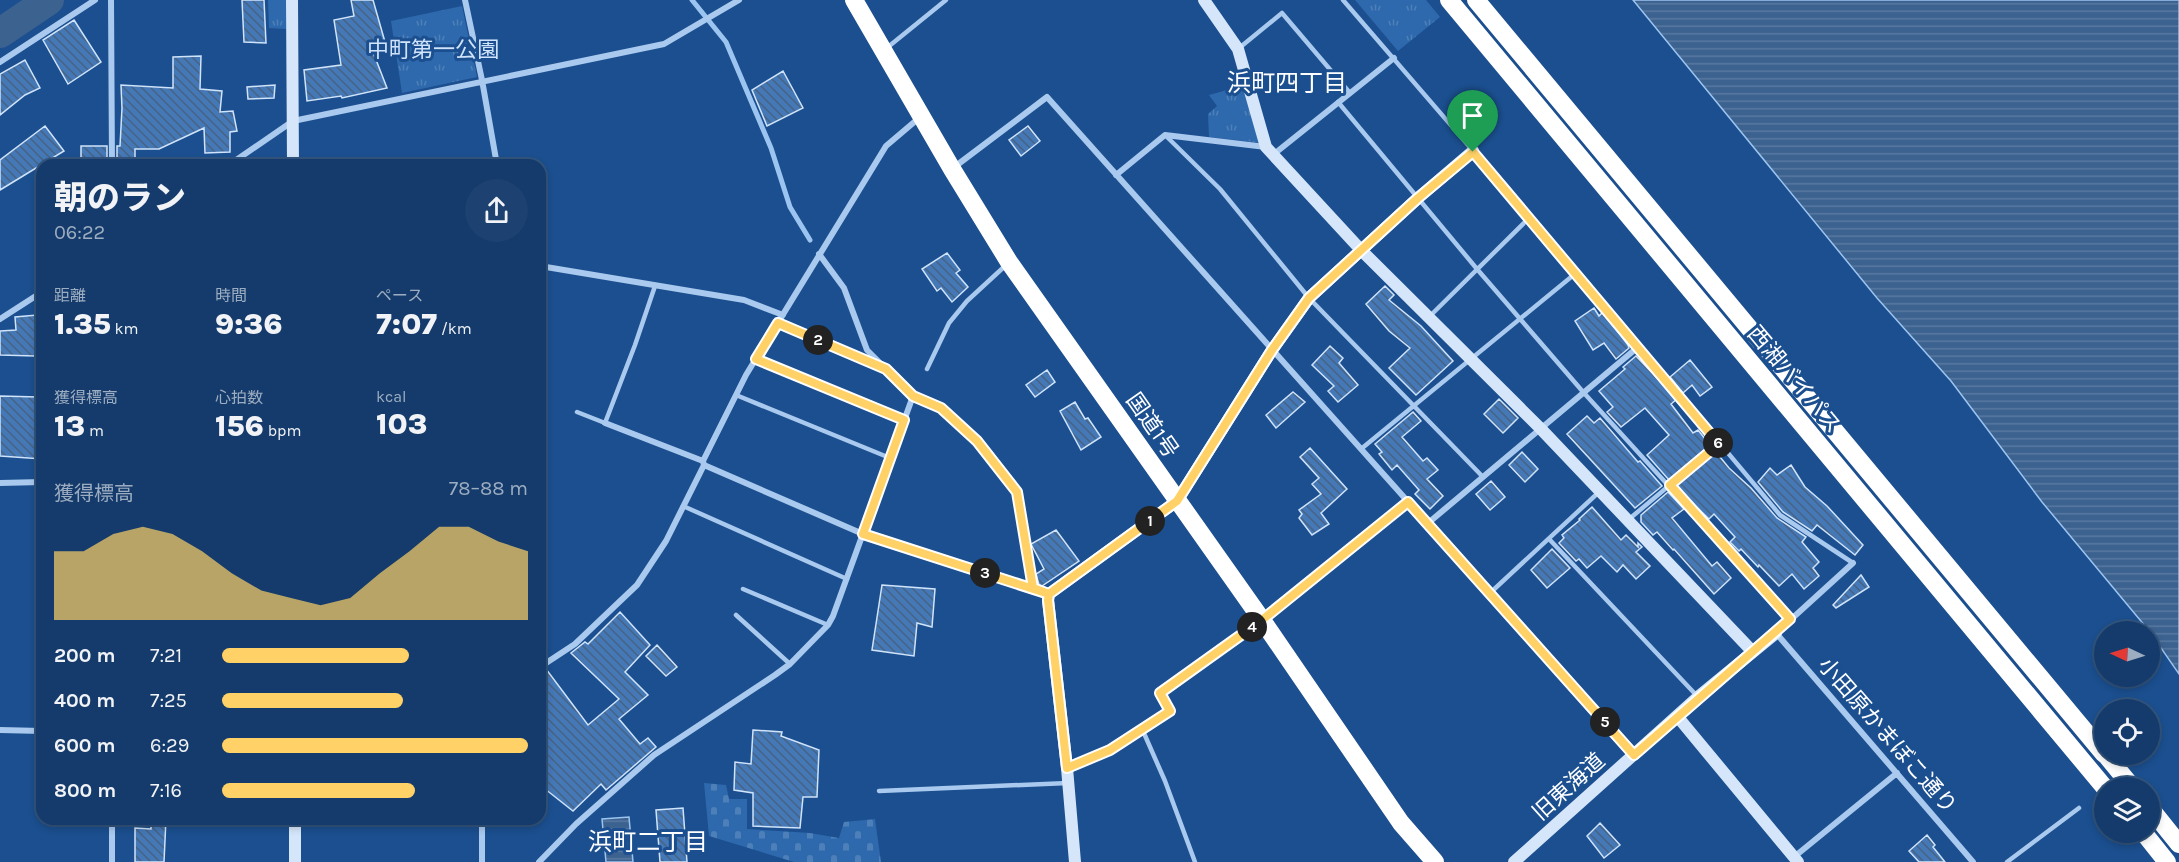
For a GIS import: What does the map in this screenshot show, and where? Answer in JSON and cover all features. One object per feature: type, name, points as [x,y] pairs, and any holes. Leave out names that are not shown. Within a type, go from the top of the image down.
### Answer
[{"type":"highway","name":"国道1号","points":[[854,0],[952,169],[1010,262],[1262,620],[1401,823],[1436,862]]},
{"type":"highway","name":"西湘バイパス","points":[[1449,0],[2096,777]]},
{"type":"highway","name":"西湘バイパス","points":[[1476,0],[2094,741]]},
{"type":"highway","name":"西湘バイパス","points":[[2114,765],[2124,777]]},
{"type":"highway","points":[[2160,820],[2179,844]]},
{"type":"highway","points":[[2152,843],[2167,862]]},
{"type":"street","points":[[0,62],[95,0]]},
{"type":"street","points":[[111,0],[112,159]]},
{"type":"street","points":[[292,0],[293,159]]},
{"type":"street","points":[[465,0],[496,159]]},
{"type":"street","points":[[238,159],[293,121],[664,44],[739,0]]},
{"type":"street","points":[[1204,0],[1238,49],[1270,150],[1361,250],[1541,429],[1753,652]]},
{"type":"street","points":[[1116,175],[1165,135],[1270,150],[1338,102],[1394,58]]},
{"type":"street","points":[[952,169],[1047,97],[1634,755]]},
{"type":"street","points":[[546,663],[575,644],[637,585],[666,541],[736,395],[819,254],[886,146],[921,115]]},
{"type":"street","points":[[1075,862],[1049,594],[1177,501],[1272,350],[1309,298],[1418,198],[1473,152]]},
{"type":"street","points":[[819,254],[844,288],[867,350],[913,396],[941,408],[977,441],[1017,492],[1033,588]]},
{"type":"street","points":[[546,267],[744,300],[783,315]]},
{"type":"street","points":[[0,319],[36,296]]},
{"type":"street","points":[[1427,524],[1638,347]]},
{"type":"street","points":[[539,862],[576,824],[654,755],[790,664],[828,625],[847,579],[913,396]]},
{"type":"street","points":[[605,423],[703,463],[863,534],[1049,594]]},
{"type":"street","points":[[0,483],[36,482]]},
{"type":"street","points":[[1776,633],[1853,563]]},
{"type":"street","name":"旧東海道","points":[[1514,862],[1698,697],[1776,633]]},
{"type":"street","name":"小田原かまぼこ通り","points":[[1776,633],[1973,862]]},
{"type":"street","points":[[1677,716],[1796,860],[1897,773]]},
{"type":"street","points":[[0,730],[36,731]]},
{"type":"street","points":[[112,825],[112,862]]},
{"type":"street","points":[[295,825],[295,862]]},
{"type":"street","points":[[482,825],[482,862]]},
{"type":"lane","points":[[884,51],[945,0]]},
{"type":"lane","points":[[1343,0],[1530,217],[1780,515],[1853,563]]},
{"type":"lane","points":[[1238,49],[1282,13],[1350,93]]},
{"type":"lane","points":[[1338,102],[1584,393],[1790,619]]},
{"type":"lane","points":[[1165,135],[1220,189],[1309,298],[1483,477]]},
{"type":"lane","points":[[1428,318],[1530,217]]},
{"type":"lane","points":[[927,369],[949,323],[967,301],[1010,262]]},
{"type":"lane","points":[[1361,450],[1576,273]]},
{"type":"lane","points":[[577,412],[605,423],[655,286]]},
{"type":"lane","points":[[778,323],[886,369]]},
{"type":"lane","points":[[756,359],[904,420]]},
{"type":"lane","points":[[736,395],[890,458]]},
{"type":"lane","points":[[1628,520],[1719,444]]},
{"type":"lane","points":[[1489,594],[1550,540],[1600,491]]},
{"type":"lane","points":[[1067,768],[1110,750],[1170,711],[1160,693],[1262,620],[1408,502]]},
{"type":"lane","points":[[683,506],[847,579]]},
{"type":"lane","points":[[1550,540],[1698,697]]},
{"type":"lane","points":[[743,589],[828,625]]},
{"type":"lane","points":[[736,615],[790,664]]},
{"type":"lane","points":[[1143,730],[1195,862]]},
{"type":"lane","points":[[879,790],[1068,783]]},
{"type":"lane","points":[[2007,862],[2079,807]]},
{"type":"green space","points":[[268,0],[286,0],[286,29],[269,28]]},
{"type":"green space","points":[[1355,0],[1426,0],[1440,17],[1398,51]]},
{"type":"green space","name":"中町第一公園","points":[[462,6],[477,77],[402,93],[391,21]]},
{"type":"green space","points":[[1245,85],[1261,143],[1209,137],[1208,114],[1217,106],[1209,95]]},
{"type":"green space","points":[[704,783],[726,785],[729,799],[747,799],[747,829],[810,833],[839,838],[844,822],[875,819],[881,862],[794,862],[709,836]]},
{"type":"shaded area","points":[[1633,0],[2179,0],[2179,674],[2160,646],[2160,621],[2141,621],[2042,502],[1951,381],[1877,298]]},
{"type":"shaded area","points":[[629,817],[633,862],[606,862],[602,819]]},
{"type":"building","points":[[242,0],[264,0],[266,43],[244,42]]},
{"type":"building","points":[[351,0],[373,0],[387,49],[373,52],[387,88],[342,98],[341,96],[307,101],[304,70],[341,65],[334,20],[354,16]]},
{"type":"building","points":[[74,20],[101,62],[68,84],[43,40]]},
{"type":"building","points":[[201,56],[200,89],[222,91],[220,112],[233,111],[237,131],[230,132],[230,152],[205,153],[204,128],[159,149],[135,149],[135,159],[117,159],[117,146],[120,146],[121,85],[173,88],[173,57]]},
{"type":"building","points":[[25,60],[40,88],[25,95],[0,115],[0,74]]},
{"type":"building","points":[[783,71],[803,108],[767,126],[752,90]]},
{"type":"building","points":[[275,85],[274,98],[248,99],[247,87]]},
{"type":"building","points":[[45,126],[64,151],[51,159],[36,159],[36,168],[0,190],[0,160]]},
{"type":"building","points":[[1028,126],[1040,141],[1021,156],[1009,140]]},
{"type":"building","points":[[81,146],[107,146],[107,159],[81,159]]},
{"type":"building","points":[[947,253],[960,270],[956,273],[968,287],[952,302],[941,288],[937,291],[922,269]]},
{"type":"building","points":[[1385,286],[1394,295],[1389,300],[1421,326],[1453,361],[1416,395],[1389,368],[1410,348],[1389,331],[1366,304]]},
{"type":"building","points":[[1594,308],[1599,316],[1603,312],[1628,345],[1629,348],[1616,359],[1604,343],[1593,350],[1575,321]]},
{"type":"building","points":[[36,315],[35,356],[0,355],[0,331],[16,330],[15,317]]},
{"type":"building","points":[[1330,346],[1343,358],[1339,363],[1358,385],[1338,402],[1328,391],[1334,386],[1312,365]]},
{"type":"building","points":[[1636,356],[1677,399],[1671,404],[1693,433],[1698,430],[1710,445],[1669,480],[1647,455],[1669,435],[1645,408],[1621,427],[1607,412],[1613,407],[1599,391],[1625,369],[1623,367]]},
{"type":"building","points":[[1690,360],[1712,387],[1700,396],[1692,385],[1683,393],[1670,377]]},
{"type":"building","points":[[1047,370],[1055,382],[1035,397],[1026,385]]},
{"type":"building","points":[[1293,392],[1305,402],[1276,428],[1266,415]]},
{"type":"building","points":[[0,396],[36,397],[36,459],[0,456]]},
{"type":"building","points":[[1499,399],[1518,418],[1503,433],[1484,414]]},
{"type":"building","points":[[1075,402],[1085,419],[1088,418],[1101,437],[1081,450],[1060,411]]},
{"type":"building","points":[[1413,412],[1421,421],[1402,437],[1423,461],[1427,458],[1438,470],[1427,479],[1443,496],[1430,509],[1415,494],[1419,490],[1397,465],[1392,470],[1379,454],[1382,452],[1375,444]]},
{"type":"building","points":[[1587,416],[1594,423],[1600,418],[1662,486],[1635,508],[1567,434]]},
{"type":"building","points":[[1310,448],[1347,489],[1321,513],[1329,524],[1312,535],[1299,518],[1302,514],[1299,510],[1321,494],[1312,484],[1319,478],[1300,457]]},
{"type":"building","points":[[1522,452],[1538,469],[1525,482],[1509,465]]},
{"type":"building","points":[[1716,452],[1777,518],[1806,537],[1802,542],[1819,562],[1813,568],[1819,576],[1804,589],[1792,574],[1779,586],[1759,565],[1758,567],[1741,549],[1739,551],[1730,542],[1735,537],[1714,514],[1709,519],[1675,486]]},
{"type":"building","points":[[1791,465],[1805,487],[1827,506],[1863,545],[1855,555],[1817,525],[1812,531],[1783,512],[1758,482],[1770,468],[1777,475]]},
{"type":"building","points":[[1491,481],[1505,497],[1490,510],[1476,494]]},
{"type":"building","points":[[1668,492],[1684,509],[1672,518],[1712,566],[1717,562],[1731,578],[1714,594],[1657,532],[1653,535],[1641,522],[1641,515]]},
{"type":"building","points":[[1592,507],[1621,540],[1626,535],[1638,547],[1638,543],[1642,547],[1636,552],[1650,566],[1636,579],[1623,565],[1617,572],[1601,556],[1587,568],[1579,559],[1576,561],[1559,543],[1564,538],[1562,535]]},
{"type":"building","points":[[1056,530],[1079,561],[1042,586],[1039,585],[1036,574],[1044,569],[1031,544]]},
{"type":"building","points":[[1552,549],[1570,568],[1547,588],[1531,570]]},
{"type":"building","points":[[1861,575],[1869,587],[1836,608],[1833,605]]},
{"type":"building","points":[[882,585],[935,589],[932,627],[917,623],[914,656],[872,650]]},
{"type":"building","points":[[620,612],[650,645],[625,672],[648,695],[619,719],[640,744],[648,738],[656,747],[606,790],[601,784],[573,811],[546,790],[546,669],[588,725],[619,699],[571,653],[585,642],[588,644]]},
{"type":"building","points":[[657,645],[677,667],[666,676],[646,656]]},
{"type":"building","points":[[753,730],[782,732],[781,736],[819,750],[817,797],[803,797],[800,828],[753,826],[753,793],[734,790],[735,762],[751,764]]},
{"type":"building","points":[[683,808],[687,862],[660,862],[656,810]]},
{"type":"building","points":[[1600,823],[1620,845],[1604,858],[1587,836]]},
{"type":"building","points":[[151,825],[166,825],[164,862],[135,862],[135,828],[151,829]]},
{"type":"building","points":[[1927,835],[1945,862],[1919,862],[1909,851]]},
{"type":"waterway","points":[[0,33],[49,0]]},
{"type":"waterway","points":[[692,0],[726,42],[771,148],[790,207],[810,240]]},
{"type":"district","name":"浜町四丁目","points":[[1287,83]]},
{"type":"district","name":"浜町二丁目","points":[[648,842]]},
{"type":"route","points":[[1473,152],[1418,198],[1309,298],[1272,350],[1177,501],[1049,594],[1033,588],[1017,492],[977,441],[941,408],[913,396],[886,369],[778,323],[756,359],[904,420],[863,534],[1049,594],[1067,768],[1110,750],[1170,711],[1160,693],[1262,620],[1408,502],[1634,755],[1790,619],[1670,485],[1719,444],[1473,152]]}]
